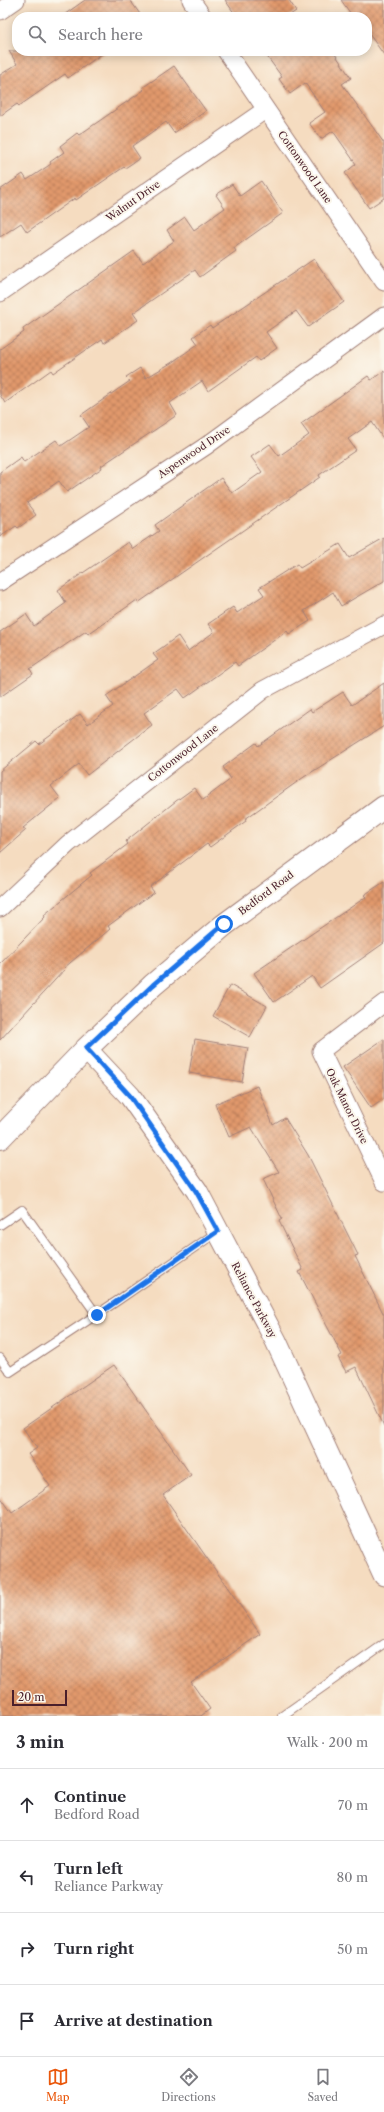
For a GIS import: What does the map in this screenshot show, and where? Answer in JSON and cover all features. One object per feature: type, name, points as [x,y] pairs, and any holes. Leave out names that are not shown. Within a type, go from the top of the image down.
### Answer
[{"type":"main road","name":"Bedford Road","points":[[0,1138],[86,1048],[153,985],[224,924],[384,807]]},
{"type":"street","points":[[0,11],[16,0]]},
{"type":"street","points":[[191,0],[199,12]]},
{"type":"street","name":"Cottonwood Lane","points":[[229,56],[384,282]]},
{"type":"street","name":"Walnut Drive","points":[[0,292],[265,110]]},
{"type":"street","name":"Aspenwood Drive","points":[[0,582],[206,446],[384,316]]},
{"type":"street","name":"Cottonwood Lane","points":[[0,908],[68,844],[264,690],[384,625]]},
{"type":"street","name":"Oak Manor Drive","points":[[384,1003],[321,1051],[384,1182]]},
{"type":"street","name":"Reliance Parkway","points":[[86,1048],[130,1096],[196,1191],[276,1341],[384,1575]]},
{"type":"lane","points":[[0,1225],[22,1210],[97,1315]]},
{"type":"lane","points":[[0,1358],[10,1372],[97,1315],[218,1231]]},
{"type":"lane","points":[[282,1716],[384,1644]]},
{"type":"building","points":[[85,0],[130,0],[138,12],[68,12]]},
{"type":"building","points":[[225,0],[289,0],[296,11],[294,12],[233,12]]},
{"type":"building","points":[[341,0],[384,0],[384,55],[372,38],[372,12],[349,12]]},
{"type":"building","points":[[12,56],[99,56],[68,78],[65,74],[19,106],[17,104],[0,116],[0,75],[17,64]]},
{"type":"building","points":[[267,56],[336,56],[351,78],[342,84],[384,143],[384,198],[369,208],[345,173],[356,164],[333,131],[321,139],[309,123],[325,112],[305,83],[290,94],[279,79],[282,77]]},
{"type":"building","points":[[174,66],[206,111],[174,133],[166,122],[132,146],[140,158],[125,168],[124,167],[76,200],[75,198],[27,232],[21,223],[0,237],[0,190],[23,174],[27,180],[51,164],[50,162],[64,152],[60,146],[77,133],[79,135],[144,90],[142,88]]},
{"type":"building","points":[[261,181],[283,213],[234,248],[236,251],[200,277],[195,270],[133,313],[138,320],[104,343],[102,339],[53,373],[51,370],[5,403],[0,395],[0,349],[24,332],[23,329],[134,251],[143,263],[174,241],[167,230],[185,217],[194,230],[225,208],[216,195],[232,184],[240,196]]},
{"type":"building","points":[[314,259],[344,302],[308,327],[296,311],[266,332],[277,348],[259,361],[256,357],[208,391],[202,381],[170,403],[177,415],[101,466],[102,468],[67,492],[59,481],[27,503],[36,515],[18,528],[16,526],[0,537],[0,472],[21,457],[24,462],[56,440],[61,446],[89,427],[81,415],[130,381],[126,377],[140,368],[146,378],[171,363],[198,344],[193,337],[210,325],[212,328]]},
{"type":"building","points":[[384,371],[384,440],[372,422],[348,439],[356,450],[319,475],[320,477],[138,603],[137,600],[88,634],[86,631],[30,669],[33,674],[0,697],[0,632],[26,614],[34,626],[66,603],[58,590],[128,542],[133,549],[159,531],[155,525],[221,478],[232,493],[262,472],[251,457],[270,444],[279,456],[309,435],[301,424],[368,376],[371,380]]},
{"type":"building","points":[[384,538],[384,581],[341,606],[333,592],[304,611],[310,621],[289,634],[287,631],[238,666],[235,662],[185,698],[178,689],[144,713],[152,725],[87,775],[79,764],[51,786],[60,798],[23,828],[26,830],[0,853],[0,771],[36,741],[39,744],[80,714],[88,724],[113,706],[106,696],[158,660],[153,654],[178,636],[188,651],[214,632],[208,624],[233,607],[237,613],[264,595],[259,588],[297,564],[300,568],[340,544],[349,558]]},
{"type":"building","points":[[384,683],[384,726],[304,777],[245,819],[246,821],[210,847],[207,844],[150,887],[154,892],[108,926],[110,929],[64,968],[65,969],[0,1040],[0,964],[45,917],[44,915],[92,875],[90,873],[128,844],[126,841],[176,801],[194,788],[203,800],[231,779],[223,767],[256,743],[258,746],[310,709],[312,712],[343,692],[352,705]]},
{"type":"building","points":[[384,882],[384,943],[320,988],[312,976],[274,1002],[254,973],[366,897],[364,895]]},
{"type":"building","points":[[230,985],[267,1006],[250,1037],[213,1016]]},
{"type":"building","points":[[195,1039],[248,1048],[242,1082],[189,1073]]},
{"type":"building","points":[[384,1039],[384,1099],[371,1108],[343,1067]]},
{"type":"building","points":[[257,1086],[273,1125],[285,1118],[308,1155],[358,1255],[355,1256],[384,1315],[384,1426],[356,1367],[346,1372],[338,1357],[342,1355],[299,1272],[303,1270],[279,1221],[282,1219],[263,1179],[279,1172],[251,1127],[229,1137],[215,1104]]},
{"type":"building","points":[[114,1365],[191,1475],[163,1495],[260,1634],[191,1682],[210,1709],[201,1716],[0,1716],[0,1496],[12,1513],[50,1486],[28,1454],[37,1448],[23,1428]]},
{"type":"route","points":[[97,1315],[218,1231],[196,1191],[130,1096],[86,1048],[153,985],[224,924]]}]
